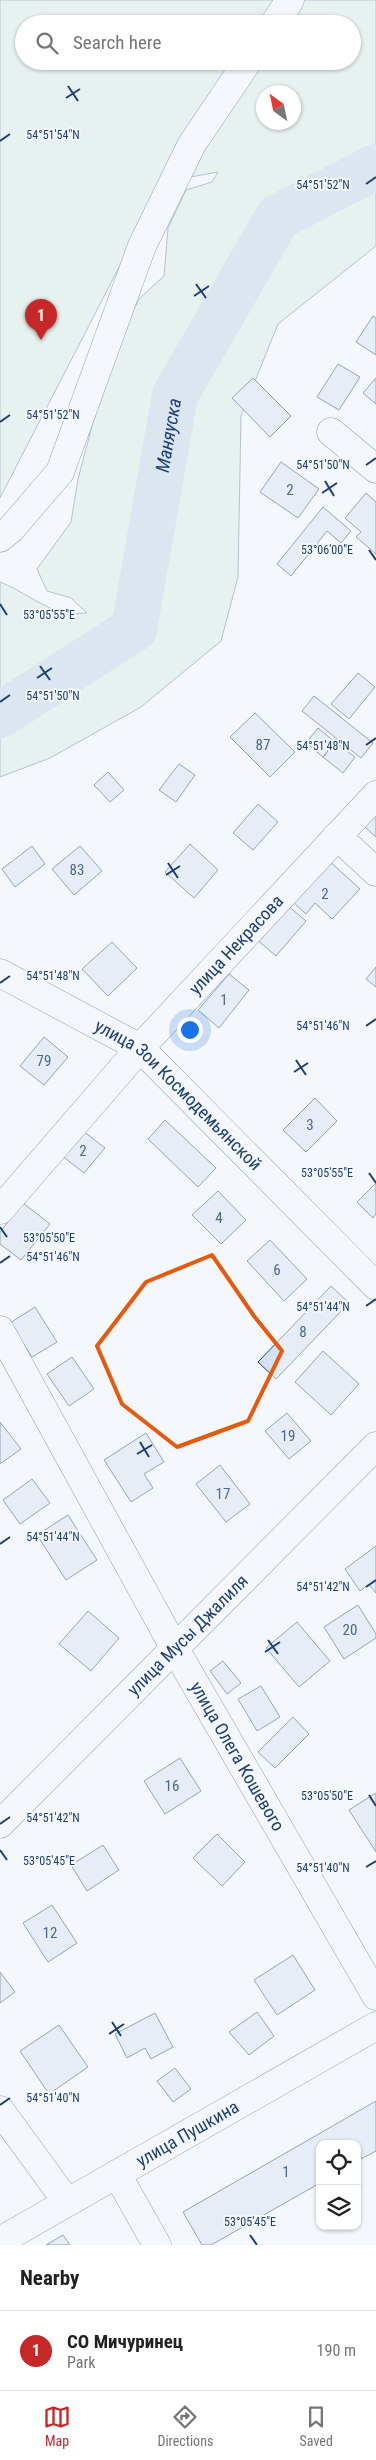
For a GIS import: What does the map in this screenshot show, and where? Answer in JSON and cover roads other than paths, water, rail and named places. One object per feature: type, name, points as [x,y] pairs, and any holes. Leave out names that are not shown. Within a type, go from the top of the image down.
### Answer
[{"type":"street","points":[[280,15],[290,0]]},
{"type":"street","points":[[0,538],[11,529],[60,472],[142,246],[192,144],[242,70]]},
{"type":"street","points":[[330,432],[376,469]]},
{"type":"street","name":"улица Некрасова","points":[[0,1210],[140,1048],[376,795]]},
{"type":"street","points":[[337,836],[376,872]]},
{"type":"street","name":"улица Зои Космодемьянской","points":[[0,973],[140,1048],[376,1286]]},
{"type":"street","name":"улица Олега Кошевого","points":[[0,1330],[175,1650],[376,1996]]},
{"type":"street","name":"улица Мусы Джалиля","points":[[0,1824],[376,1446]]},
{"type":"street","name":"улица Пушкина","points":[[0,2241],[376,2026]]},
{"type":"street","points":[[0,2110],[67,2202]]},
{"type":"street","points":[[117,2174],[157,2245]]},
{"type":"waterway","name":"Маняуска","points":[[0,715],[134,629],[175,395],[278,217],[376,167]]},
{"type":"place","name":"СО Мичуринец","points":[[41,340]]}]
